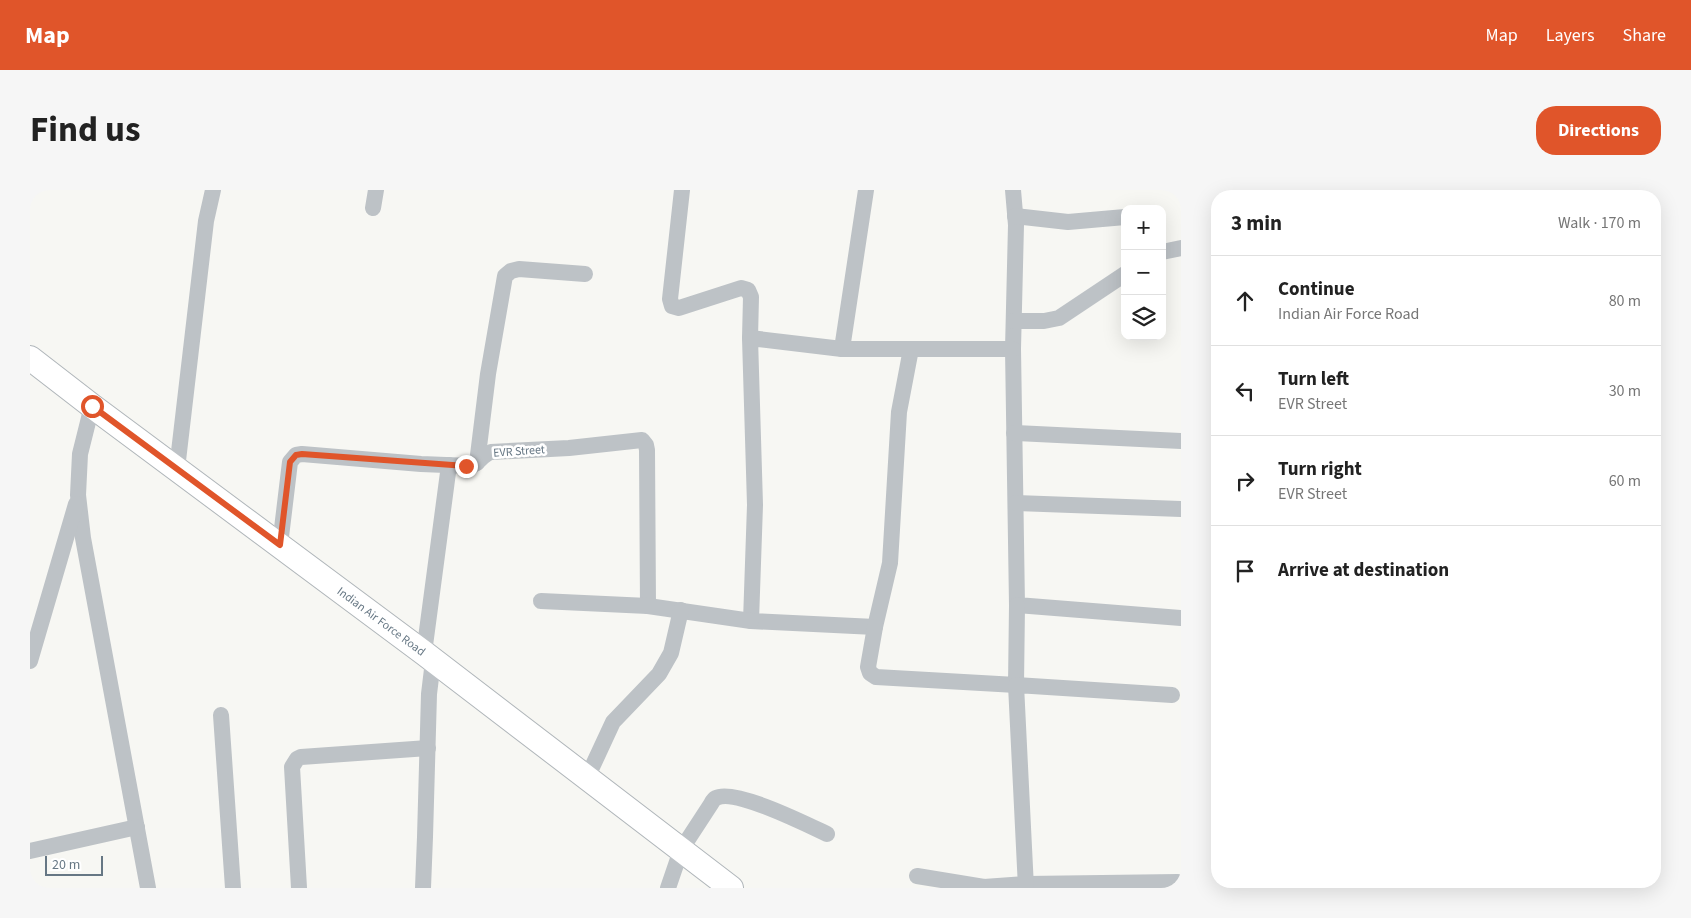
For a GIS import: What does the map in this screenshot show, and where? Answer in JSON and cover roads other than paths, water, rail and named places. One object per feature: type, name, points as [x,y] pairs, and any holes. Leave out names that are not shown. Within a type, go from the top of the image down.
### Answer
[{"type":"main road","name":"Indian Air Force Road","points":[[30,358],[429,657],[731,888]]},
{"type":"street","points":[[177,469],[206,221],[213,190]]},
{"type":"street","points":[[373,208],[376,190]]},
{"type":"street","points":[[682,190],[670,304],[675,308],[679,308],[741,288],[748,290],[751,297],[750,338],[755,505],[751,621]]},
{"type":"street","points":[[842,349],[866,190]]},
{"type":"street","points":[[1013,190],[1015,216],[1013,348],[1017,605],[1016,685],[1026,886]]},
{"type":"street","points":[[1015,216],[1068,222],[1121,217]]},
{"type":"street","points":[[1166,251],[1181,248]]},
{"type":"street","points":[[477,463],[484,402],[504,276],[510,271],[519,269],[585,274]]},
{"type":"street","points":[[1014,321],[1044,321],[1059,318],[1121,277]]},
{"type":"street","points":[[750,338],[842,349],[1013,348]]},
{"type":"street","points":[[911,349],[899,412],[890,563],[875,627],[868,667],[870,673],[876,677],[1172,695]]},
{"type":"street","points":[[92,406],[80,454],[78,495],[82,538],[148,888]]},
{"type":"street","points":[[1014,433],[1181,441]]},
{"type":"street","name":"EVR Street","points":[[280,545],[290,462],[296,455],[471,466],[491,452],[570,448],[636,440],[644,442],[647,450],[648,606]]},
{"type":"street","points":[[422,888],[428,748],[429,657],[449,465]]},
{"type":"street","points":[[30,661],[78,495]]},
{"type":"street","points":[[1016,503],[1181,509]]},
{"type":"street","points":[[540,601],[648,606],[751,621],[875,627]]},
{"type":"street","points":[[1017,605],[1181,618]]},
{"type":"street","points":[[588,778],[613,722],[658,674],[671,653],[681,610]]},
{"type":"street","points":[[221,715],[233,888]]},
{"type":"street","points":[[299,888],[292,767],[297,759],[301,757],[428,748]]},
{"type":"street","points":[[668,888],[681,850],[716,798],[725,796],[767,806],[827,834]]},
{"type":"street","points":[[30,851],[137,827]]},
{"type":"street","points":[[917,876],[984,887],[1179,884]]}]
